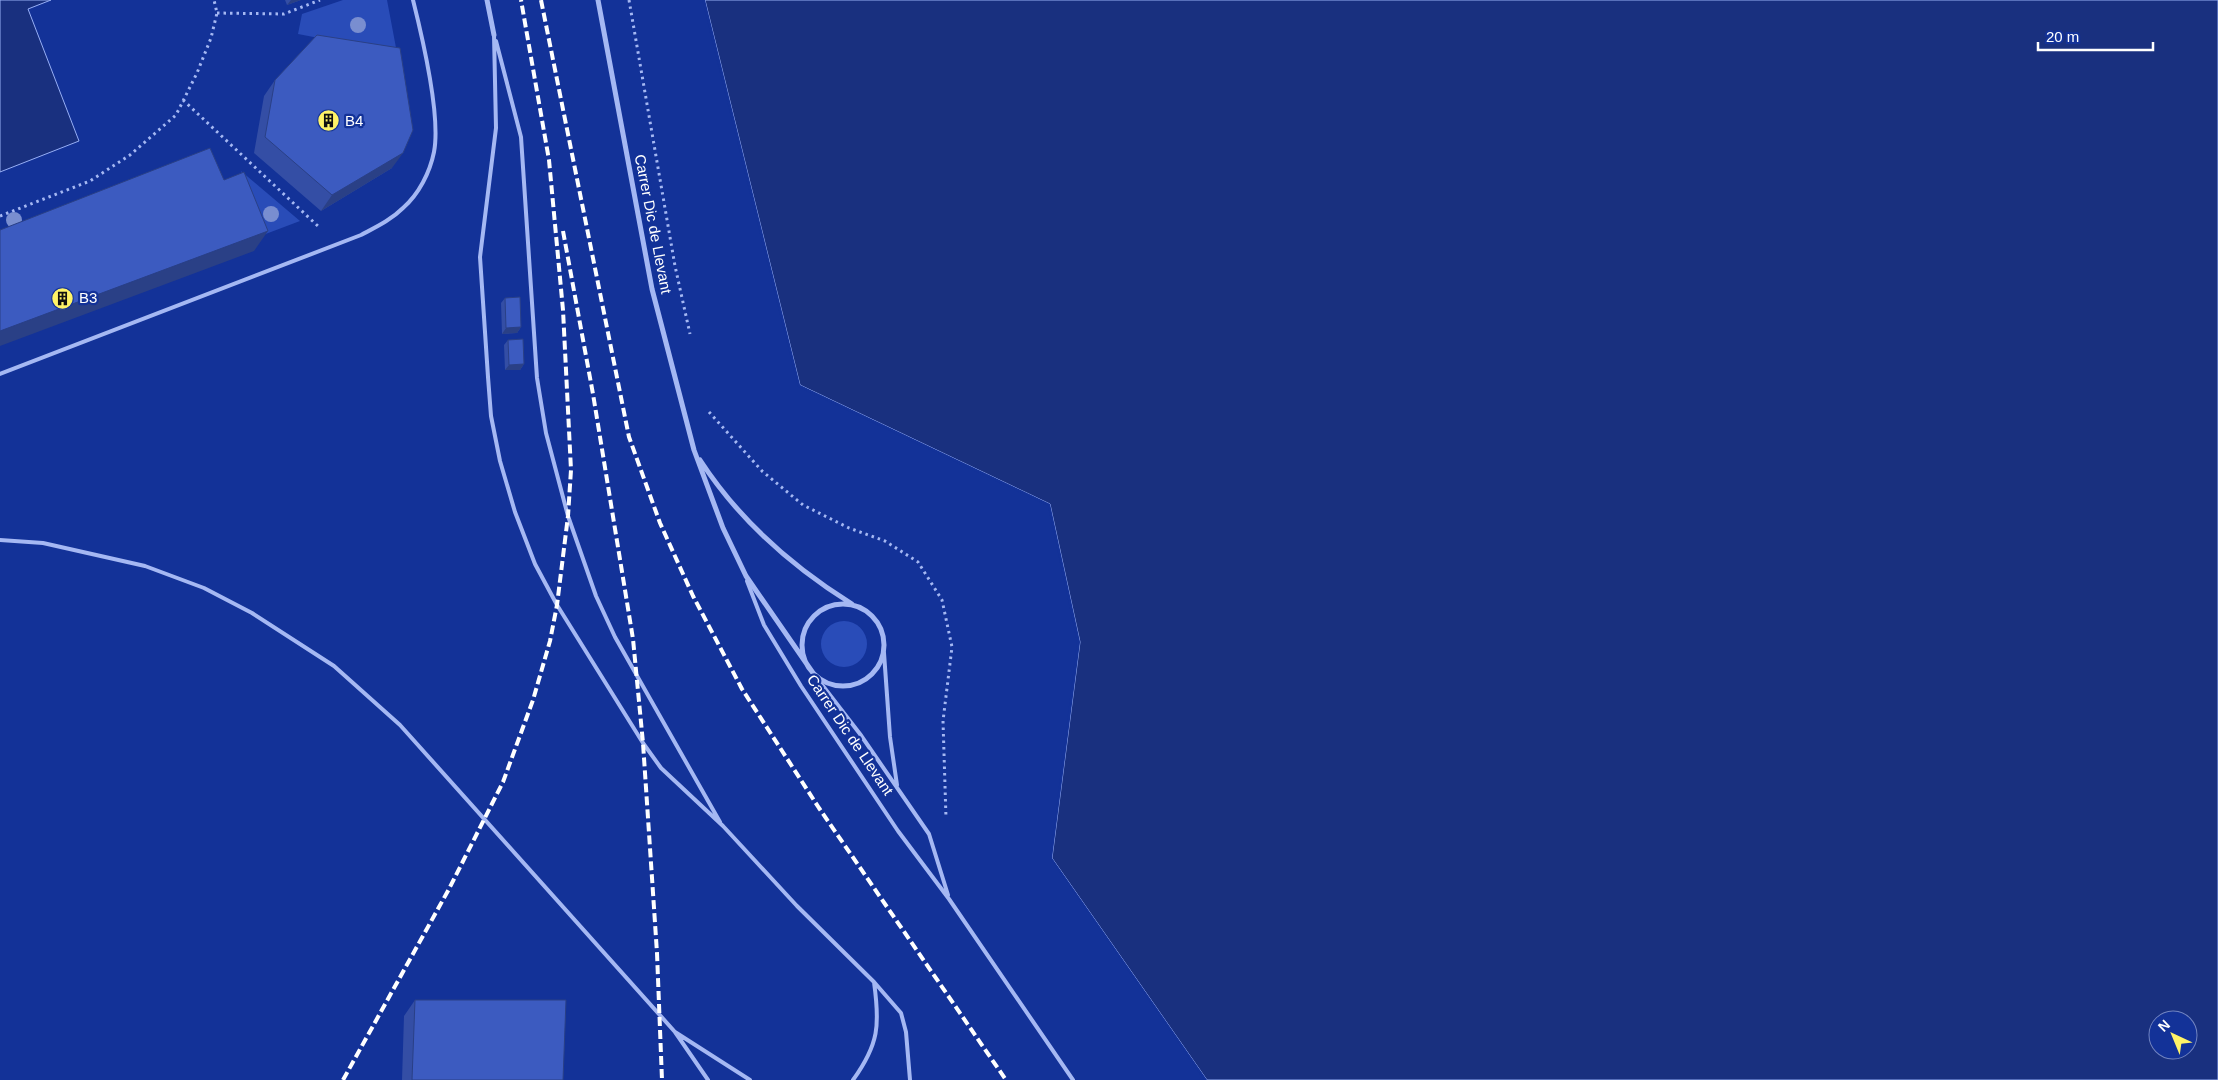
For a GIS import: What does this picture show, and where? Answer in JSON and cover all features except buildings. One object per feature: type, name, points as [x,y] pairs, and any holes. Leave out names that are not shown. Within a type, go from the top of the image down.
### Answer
[{"type":"street","points":[[487,0],[494,35]]},
{"type":"street","name":"Carrer Dic de Llevant","points":[[598,0],[652,289],[694,450],[723,528],[746,576],[812,672],[824,681],[836,686],[848,686],[862,682],[873,674],[884,653],[883,632],[876,619],[866,610],[852,604],[814,580],[771,545],[732,504],[712,479],[694,450]]},
{"type":"street","name":"Carrer Dic de Llevant","points":[[812,672],[805,660],[802,646],[804,631],[810,620],[818,612],[829,606],[839,603],[852,604]]},
{"type":"lane","points":[[0,374],[361,235],[404,208],[428,174],[434,151],[435,129],[428,74],[413,0]]},
{"type":"lane","points":[[494,35],[496,128],[480,257],[491,416],[500,462],[518,521],[535,564],[557,605],[643,743],[661,768],[723,826],[797,906],[874,982],[901,1013],[906,1032],[910,1080]]},
{"type":"lane","points":[[494,35],[521,137],[537,378],[546,433],[568,516],[596,596],[615,637],[723,826]]},
{"type":"lane","points":[[0,540],[43,543],[145,566],[204,588],[252,613],[334,666],[400,725],[675,1032],[708,1080]]},
{"type":"lane","name":"Carrer Dic de Llevant","points":[[746,576],[764,625],[801,686],[898,831],[949,899],[1073,1080]]},
{"type":"lane","points":[[884,653],[889,728],[897,787]]},
{"type":"lane","name":"Carrer Dic de Llevant","points":[[812,672],[860,734],[929,834],[949,899]]},
{"type":"lane","points":[[854,1080],[872,1049],[877,1030],[878,1010],[874,982]]},
{"type":"lane","points":[[675,1032],[750,1080]]},
{"type":"path","points":[[0,216],[90,180],[130,155],[176,115],[211,38],[217,13],[214,0]]},
{"type":"path","points":[[217,13],[284,14],[320,0]]},
{"type":"path","points":[[629,0],[675,266],[692,342]]},
{"type":"path","points":[[183,100],[337,244]]},
{"type":"path","points":[[706,408],[762,472],[803,505],[849,528],[885,541],[918,562],[942,600],[952,647],[943,721],[946,825]]},
{"type":"shaded area","points":[[0,0],[51,0],[28,9],[79,141],[0,172]]},
{"type":"shaded area","points":[[343,0],[387,0],[397,53],[298,34],[302,14]]},
{"type":"shaded area","points":[[705,0],[2218,0],[2218,1080],[1207,1080],[1052,858],[1080,642],[1050,504],[800,385]]},
{"type":"shaded area","points":[[241,171],[300,221],[263,235]]},
{"type":"shaded area","points":[[849,621],[853,622],[863,631],[866,635],[866,653],[857,663],[849,667],[839,667],[831,663],[822,653],[821,639],[825,631],[835,622]]},
{"type":"pier","points":[[702,0],[705,0],[800,385],[1050,504],[1080,642],[1052,858],[1207,1080],[1204,1080],[1050,858],[1077,642],[1048,506],[798,387]]},
{"type":"railway","points":[[343,1080],[449,889],[503,782],[533,700],[550,641],[557,605],[568,516],[571,470],[563,310],[549,160],[521,0]]},
{"type":"railway","points":[[541,0],[629,437],[660,523],[693,596],[742,689],[819,808],[1006,1080]]},
{"type":"railway","points":[[563,231],[593,394],[633,639],[643,743],[657,953],[662,1080]]},
{"type":"place","name":"B4","points":[[329,121]]},
{"type":"place","name":"B3","points":[[63,298]]}]
